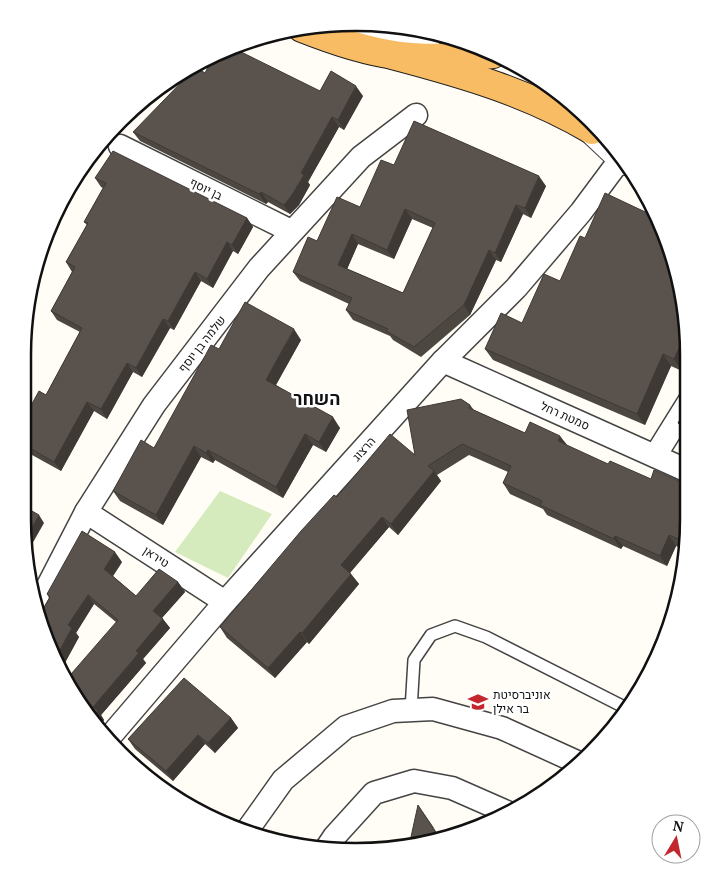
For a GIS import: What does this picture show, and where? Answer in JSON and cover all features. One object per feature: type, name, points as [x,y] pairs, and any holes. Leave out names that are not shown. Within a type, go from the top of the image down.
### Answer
[{"type":"highway","points":[[316,34],[373,53],[414,59],[479,56]]},
{"type":"highway","points":[[392,56],[478,78],[562,112],[584,125]]},
{"type":"street","name":"שלמה בן יוסף","points":[[41,599],[86,512],[154,405],[260,268],[361,157],[416,115]]},
{"type":"street","name":"בן יוסף","points":[[120,146],[291,232]]},
{"type":"street","name":"הרצוג","points":[[113,733],[225,602],[443,361],[516,288],[618,165]]},
{"type":"street","name":"סמטת רחל","points":[[443,361],[680,467]]},
{"type":"street","points":[[655,456],[680,416]]},
{"type":"street","name":"טיראן","points":[[86,512],[225,602]]},
{"type":"street","points":[[250,826],[283,780],[346,727],[393,711],[433,709],[502,728],[572,760]]},
{"type":"street","points":[[331,842],[374,793],[414,781],[452,788],[499,809]]},
{"type":"lane","points":[[411,710],[414,660],[431,635],[454,626],[486,637],[621,705]]},
{"type":"green space","points":[[220,491],[272,514],[228,578],[175,552]]},
{"type":"building","points":[[241,52],[320,91],[331,71],[356,86],[338,120],[332,117],[301,173],[304,175],[284,205],[261,192],[259,194],[133,132],[181,82],[201,71],[205,73],[208,67]]},
{"type":"building","points":[[414,121],[539,176],[525,208],[516,205],[495,253],[489,250],[464,305],[414,347],[386,331],[388,329],[346,310],[352,298],[293,272],[308,237],[317,241],[337,197],[360,207],[381,160],[394,165]],"holes":[[[405,209],[435,223],[403,293],[338,265],[352,234],[387,250]]]},
{"type":"building","points":[[113,151],[247,218],[232,245],[227,242],[207,279],[195,272],[168,321],[163,319],[136,368],[127,363],[101,409],[87,402],[54,462],[31,449],[31,406],[39,391],[46,395],[82,328],[51,311],[75,267],[66,262],[88,223],[84,222],[106,183],[95,178]]},
{"type":"building","points":[[605,193],[646,212],[663,251],[674,292],[680,347],[674,359],[663,354],[637,414],[485,349],[501,313],[522,323],[544,274],[560,281],[580,236],[585,238]]},
{"type":"building","points":[[245,302],[294,329],[266,380],[333,417],[319,442],[305,434],[276,487],[208,450],[206,453],[194,446],[156,515],[113,491],[141,440],[154,448],[211,345],[219,349]]},
{"type":"building","points":[[461,399],[470,405],[469,408],[525,433],[530,422],[560,436],[558,441],[608,464],[610,461],[651,479],[654,470],[680,481],[679,539],[669,535],[660,556],[615,536],[614,539],[540,505],[542,501],[503,483],[511,466],[462,444],[428,466],[434,471],[391,524],[382,517],[341,565],[351,574],[302,633],[300,632],[268,668],[220,627],[301,531],[334,495],[337,497],[390,434],[415,455],[407,410]]},
{"type":"building","points":[[31,510],[39,515],[31,528]]},
{"type":"building","points":[[82,531],[115,552],[104,569],[136,596],[159,569],[178,582],[153,611],[163,619],[136,651],[139,653],[93,707],[98,711],[96,713],[71,674],[118,620],[88,595],[68,625],[72,628],[60,651],[44,608],[50,597],[47,594]]},
{"type":"building","points":[[184,678],[231,718],[208,743],[198,735],[166,771],[128,739]]},
{"type":"building","points":[[418,805],[436,833],[411,838]]},
{"type":"place","name":"אוניברסיטת בר אילן","points":[[478,702]]},
{"type":"district","name":"השחר","points":[[317,399]]}]
